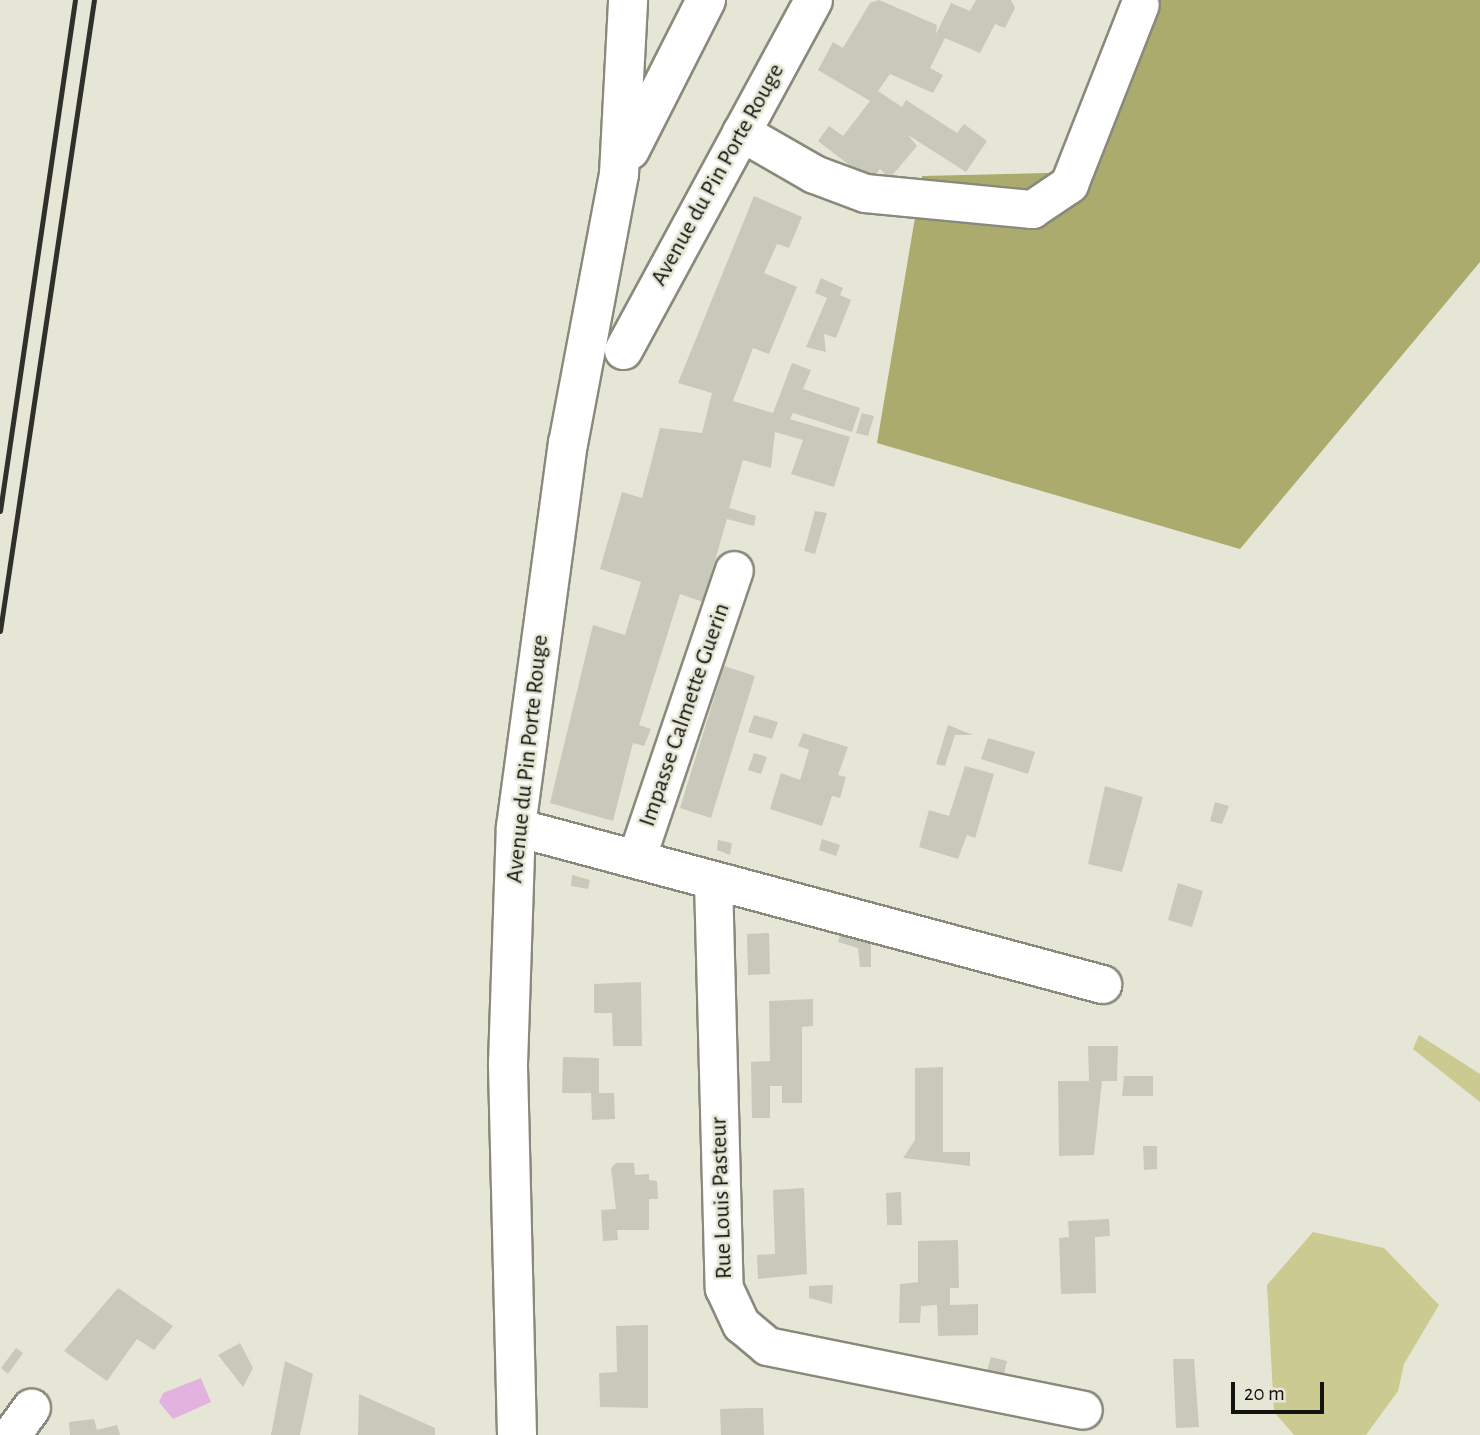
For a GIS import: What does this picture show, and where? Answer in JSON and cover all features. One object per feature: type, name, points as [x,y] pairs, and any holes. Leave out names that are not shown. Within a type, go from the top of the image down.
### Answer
[{"type":"main road","name":"Avenue du Pin Porte Rouge","points":[[517,1435],[508,1064],[516,827],[568,444],[619,174],[628,0]]},
{"type":"main road","name":"Avenue du Pin Porte Rouge","points":[[619,174],[706,0]]},
{"type":"street","name":"Avenue du Pin Porte Rouge","points":[[623,350],[813,0]]},
{"type":"street","points":[[741,132],[814,174],[865,193],[1032,209],[1069,184],[1140,4]]},
{"type":"street","name":"Impasse Calmette Guerin","points":[[636,859],[734,570]]},
{"type":"street","points":[[516,827],[1102,984]]},
{"type":"street","name":"Rue Louis Pasteur","points":[[713,880],[724,1288],[741,1324],[767,1346],[1083,1410]]},
{"type":"green space","points":[[1419,1035],[1480,1074],[1480,1102],[1413,1049]]},
{"type":"green space","points":[[1313,1232],[1384,1248],[1439,1305],[1404,1364],[1398,1391],[1366,1435],[1294,1435],[1274,1412],[1267,1285]]},
{"type":"shaded area","points":[[1153,0],[1480,0],[1480,262],[1240,549],[877,443],[922,176],[1084,172]]},
{"type":"shaded area","points":[[201,1378],[211,1402],[173,1419],[159,1402],[163,1393]]},
{"type":"building","points":[[879,0],[937,25],[936,34],[951,3],[970,11],[976,0],[1011,0],[1015,8],[1005,28],[995,24],[980,53],[945,38],[930,68],[943,75],[933,93],[890,74],[878,91],[902,107],[906,100],[957,133],[964,124],[987,141],[966,172],[908,135],[917,146],[890,178],[880,169],[870,181],[818,141],[829,126],[843,136],[870,101],[818,70],[833,42],[843,48],[870,3]]},
{"type":"building","points":[[754,196],[802,217],[789,248],[777,244],[764,273],[797,287],[769,354],[753,348],[733,401],[773,413],[792,363],[811,370],[803,389],[860,408],[852,432],[793,413],[790,419],[850,437],[834,487],[791,474],[803,440],[775,432],[771,468],[743,460],[729,508],[756,516],[754,526],[727,519],[703,602],[680,594],[639,725],[651,729],[644,746],[633,743],[613,821],[550,803],[593,625],[625,635],[641,582],[600,569],[622,492],[642,498],[660,428],[702,433],[712,393],[678,383]]},
{"type":"building","points":[[821,278],[843,288],[840,295],[851,300],[836,338],[824,334],[826,352],[806,347],[827,298],[815,293]]},
{"type":"building","points":[[862,413],[874,416],[868,436],[856,433]]},
{"type":"building","points":[[815,511],[827,513],[815,554],[804,551]]},
{"type":"building","points":[[724,666],[755,676],[711,818],[680,808]]},
{"type":"building","points":[[754,715],[778,722],[772,739],[748,732]]},
{"type":"building","points":[[948,725],[973,735],[955,735],[945,766],[936,764]]},
{"type":"building","points":[[803,733],[848,747],[838,775],[846,777],[840,798],[832,796],[822,826],[770,809],[781,773],[800,780],[809,750],[798,746]]},
{"type":"building","points":[[988,738],[1035,752],[1028,774],[981,759]]},
{"type":"building","points":[[754,753],[767,757],[761,774],[748,770]]},
{"type":"building","points":[[965,766],[994,774],[975,838],[967,835],[958,859],[919,847],[929,810],[949,816]]},
{"type":"building","points":[[1105,786],[1143,797],[1122,872],[1088,864]]},
{"type":"building","points":[[1215,802],[1229,806],[1222,824],[1210,821]]},
{"type":"building","points":[[822,839],[840,845],[836,856],[819,850]]},
{"type":"building","points":[[718,840],[732,843],[730,855],[717,850]]},
{"type":"building","points":[[572,875],[590,880],[588,889],[571,886]]},
{"type":"building","points":[[1178,883],[1203,891],[1192,927],[1168,920]]},
{"type":"building","points":[[841,932],[871,940],[871,967],[860,967],[858,948],[838,942]]},
{"type":"building","points":[[769,933],[770,974],[748,975],[747,934]]},
{"type":"building","points":[[641,982],[642,1046],[613,1046],[612,1013],[594,1013],[594,984]]},
{"type":"building","points":[[813,999],[813,1026],[802,1027],[802,1103],[782,1103],[782,1086],[770,1086],[770,1118],[752,1118],[751,1062],[770,1061],[769,1001]]},
{"type":"building","points":[[1088,1046],[1118,1046],[1117,1081],[1102,1081],[1094,1155],[1059,1156],[1058,1081],[1089,1081]]},
{"type":"building","points":[[563,1057],[599,1058],[599,1093],[614,1093],[615,1119],[592,1120],[591,1093],[562,1093]]},
{"type":"building","points":[[943,1067],[943,1152],[970,1152],[970,1166],[903,1158],[915,1140],[915,1068]]},
{"type":"building","points":[[1124,1076],[1153,1076],[1153,1096],[1122,1096]]},
{"type":"building","points":[[1143,1146],[1157,1146],[1157,1169],[1144,1170]]},
{"type":"building","points":[[616,1163],[634,1163],[635,1175],[649,1174],[649,1180],[657,1181],[658,1199],[649,1199],[649,1230],[617,1230],[618,1240],[603,1241],[601,1210],[616,1209],[611,1168]]},
{"type":"building","points":[[804,1188],[807,1274],[758,1279],[757,1255],[775,1254],[773,1190]]},
{"type":"building","points":[[901,1192],[902,1225],[887,1225],[886,1193]]},
{"type":"building","points":[[1109,1219],[1110,1236],[1095,1237],[1096,1293],[1061,1294],[1059,1238],[1069,1237],[1068,1221]]},
{"type":"building","points":[[958,1240],[959,1288],[950,1288],[950,1305],[978,1304],[978,1335],[938,1336],[937,1305],[921,1306],[920,1323],[899,1323],[900,1284],[918,1282],[918,1241]]},
{"type":"building","points":[[833,1285],[832,1304],[809,1298],[809,1286]]},
{"type":"building","points":[[118,1288],[173,1326],[154,1350],[137,1339],[107,1381],[64,1351]]},
{"type":"building","points":[[648,1325],[648,1408],[600,1407],[599,1373],[617,1372],[616,1326]]},
{"type":"building","points":[[240,1343],[253,1368],[243,1387],[218,1355]]},
{"type":"building","points":[[16,1348],[23,1353],[8,1374],[1,1368]]},
{"type":"building","points":[[991,1357],[1007,1361],[1004,1374],[987,1371]]},
{"type":"building","points":[[1173,1359],[1194,1359],[1199,1427],[1176,1428]]},
{"type":"building","points":[[285,1361],[313,1374],[300,1435],[271,1435]]},
{"type":"building","points":[[359,1394],[435,1428],[435,1435],[358,1435]]},
{"type":"building","points":[[763,1408],[764,1435],[721,1435],[720,1409]]},
{"type":"building","points":[[94,1419],[97,1430],[117,1425],[120,1435],[70,1435],[69,1422]]},
{"type":"railway","points":[[0,511],[75,0]]},
{"type":"railway","points":[[0,631],[94,0]]}]
